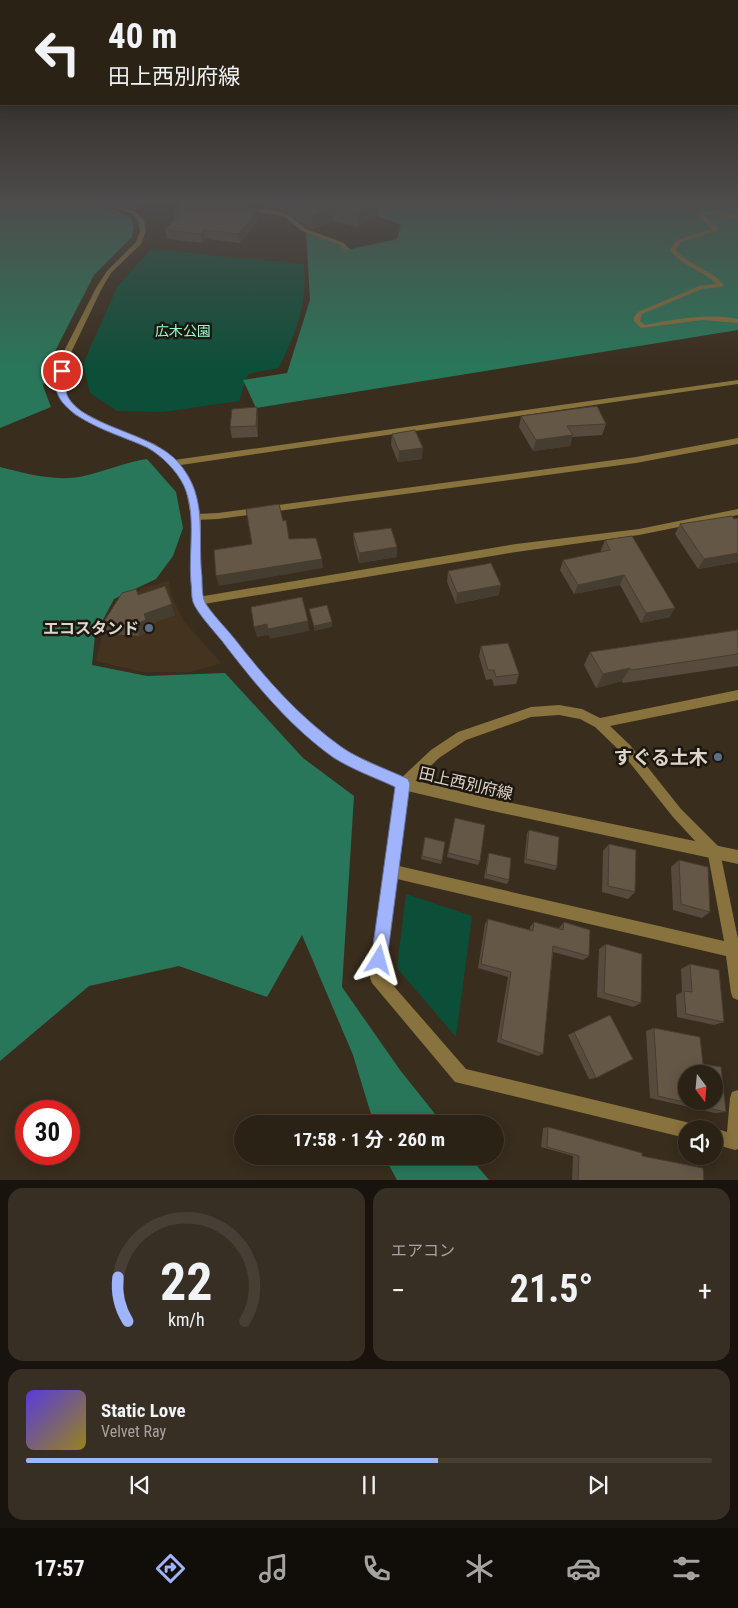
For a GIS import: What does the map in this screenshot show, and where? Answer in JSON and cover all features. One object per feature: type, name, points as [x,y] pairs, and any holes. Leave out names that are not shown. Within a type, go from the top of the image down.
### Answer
[{"type":"street","points":[[122,259],[109,272],[99,288],[63,361],[60,382],[64,398],[78,413],[105,427],[152,446],[174,463],[189,485],[196,517],[198,601],[516,548],[639,532],[738,512]]},
{"type":"street","points":[[680,259],[692,268],[714,277],[721,285],[701,287],[687,292],[640,314],[637,317],[637,321],[643,327],[695,318],[715,317],[738,321]]},
{"type":"street","points":[[174,463],[738,382]]},
{"type":"street","points":[[196,517],[218,516],[626,461],[738,441]]},
{"type":"street","name":"田上西別府線","points":[[198,601],[259,680],[298,719],[340,753],[403,784],[738,857]]},
{"type":"street","points":[[599,723],[738,695]]},
{"type":"street","points":[[678,1128],[461,1076],[377,978],[403,784],[435,754],[462,736],[531,712],[558,710],[582,714],[599,723],[626,749],[676,813],[714,852],[733,950],[738,993]]},
{"type":"street","points":[[392,871],[733,950]]},
{"type":"street","points":[[723,1139],[735,1142],[738,1098]]},
{"type":"shaded area","name":"エコスタンド","points":[[169,581],[171,595],[183,620],[221,663],[191,672],[143,672],[96,661],[102,636],[119,608],[142,588]]},
{"type":"green space","points":[[0,259],[110,259],[94,275],[49,363],[43,386],[51,407],[0,428]]},
{"type":"green space","name":"広木公園","points":[[142,259],[254,259],[304,264],[305,279],[302,306],[296,329],[279,368],[248,374],[239,401],[163,412],[117,411],[90,393],[83,364],[117,287]]},
{"type":"green space","points":[[308,259],[738,259],[738,330],[256,408],[243,380],[287,373],[310,300]]},
{"type":"green space","points":[[147,459],[176,492],[183,528],[173,556],[156,579],[114,599],[95,635],[92,665],[147,676],[225,673],[303,758],[354,796],[342,987],[400,1070],[436,1115],[371,1115],[353,1055],[302,935],[267,997],[179,966],[89,986],[0,1061],[0,467],[43,477],[66,478],[88,475]]},
{"type":"green space","points":[[406,894],[472,916],[456,1037],[397,968]]},
{"type":"green space","points":[[389,1165],[476,1165],[489,1180],[397,1180]]},
{"type":"building","points":[[597,406],[606,424],[567,426],[573,435],[536,440],[521,416]]},
{"type":"building","points":[[257,407],[256,426],[230,427],[232,409]]},
{"type":"building","points":[[415,430],[423,448],[399,451],[392,434]]},
{"type":"building","points":[[279,504],[283,521],[286,520],[289,539],[316,538],[322,559],[216,576],[214,550],[252,544],[246,509]]},
{"type":"building","points":[[732,516],[734,519],[738,518],[738,553],[704,559],[680,524]]},
{"type":"building","points":[[391,528],[397,547],[359,553],[353,533]]},
{"type":"building","points":[[632,536],[675,608],[646,613],[624,575],[578,585],[563,560],[610,550],[605,540]]},
{"type":"building","points":[[491,563],[501,585],[457,593],[448,571]]},
{"type":"building","points":[[165,586],[172,604],[144,614],[146,620],[134,625],[103,623],[122,593],[136,589],[138,595]]},
{"type":"building","points":[[302,597],[308,621],[268,629],[267,624],[254,627],[251,607]]},
{"type":"building","points":[[327,605],[332,622],[314,626],[309,609]]},
{"type":"building","points":[[738,630],[738,654],[631,670],[630,668],[603,674],[590,652]]},
{"type":"building","points":[[508,643],[519,674],[496,677],[494,670],[488,670],[481,646]]},
{"type":"building","points":[[455,818],[485,825],[480,861],[448,853]]},
{"type":"building","points":[[529,830],[559,837],[557,866],[526,859]]},
{"type":"building","points":[[425,837],[445,842],[442,861],[422,856]]},
{"type":"building","points":[[609,844],[636,850],[635,892],[608,886]]},
{"type":"building","points":[[489,853],[511,858],[509,880],[486,874]]},
{"type":"building","points":[[679,860],[708,867],[710,912],[681,904]]},
{"type":"building","points":[[488,919],[533,931],[534,922],[563,930],[564,922],[590,930],[589,956],[553,946],[543,1054],[501,1039],[511,972],[481,964]]},
{"type":"building","points":[[606,944],[642,954],[641,1003],[604,993]]},
{"type":"building","points":[[690,964],[719,970],[724,1022],[686,1014],[684,991],[692,992]]},
{"type":"building","points":[[610,1015],[633,1059],[596,1078],[574,1032]]},
{"type":"building","points":[[654,1028],[700,1037],[703,1064],[709,1065],[678,1065],[678,1101],[658,1096]]},
{"type":"building","points":[[723,1085],[726,1112],[718,1110],[723,1110]]},
{"type":"building","points":[[548,1127],[642,1153],[642,1156],[678,1163],[678,1165],[703,1168],[704,1180],[578,1180],[579,1156],[547,1147]]},
{"type":"place","name":"エコスタンド","points":[[149,628]]},
{"type":"place","name":"すぐる土木","points":[[718,757]]},
{"type":"route","points":[[62,371],[60,382],[64,398],[78,413],[105,427],[152,446],[174,463],[189,485],[196,517],[198,601],[218,630],[259,680],[298,719],[340,753],[403,784],[379,960]]}]
